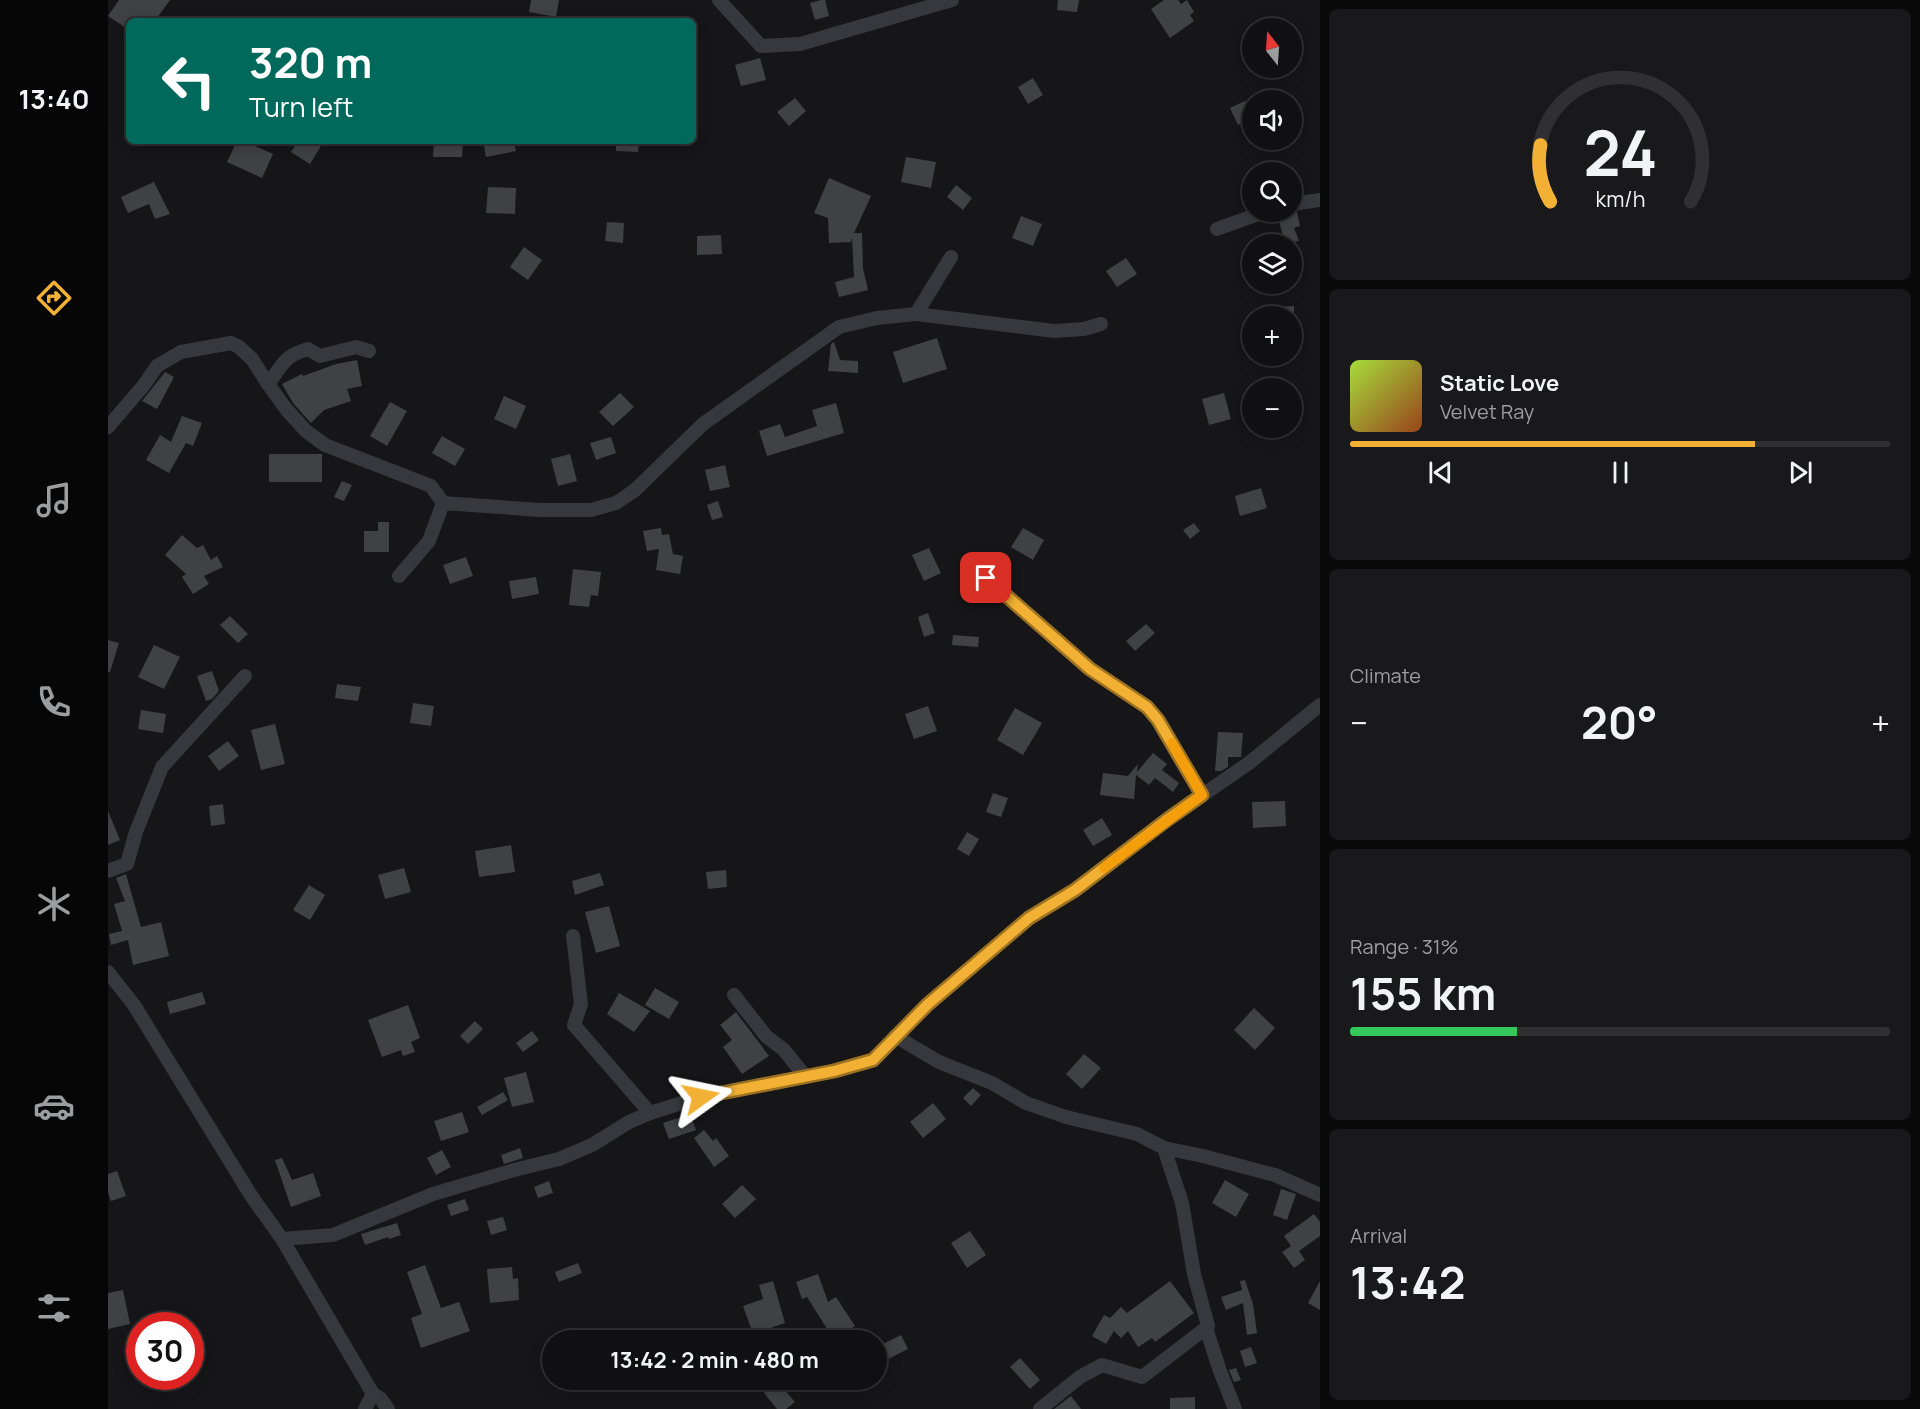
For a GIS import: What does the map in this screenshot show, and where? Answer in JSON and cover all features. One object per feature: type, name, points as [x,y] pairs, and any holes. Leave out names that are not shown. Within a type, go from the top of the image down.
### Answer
[{"type":"street","points":[[719,0],[761,46],[800,45],[952,0]]},
{"type":"street","points":[[1302,203],[1320,200]]},
{"type":"street","points":[[1217,229],[1242,220]]},
{"type":"street","points":[[916,314],[951,257]]},
{"type":"street","points":[[443,503],[540,510],[591,510],[616,503],[635,490],[704,424],[839,327],[877,318],[916,314],[1054,331],[1084,329],[1101,324]]},
{"type":"street","points":[[108,427],[157,366],[181,352],[231,343],[252,359],[286,409],[306,431],[325,444],[431,486],[443,503]]},
{"type":"street","points":[[268,384],[286,358],[296,352],[308,349],[320,356],[356,347],[369,351]]},
{"type":"street","points":[[399,576],[429,541],[443,503]]},
{"type":"street","points":[[986,578],[1090,669],[1147,707],[1158,720],[1202,795]]},
{"type":"street","points":[[108,871],[127,864],[136,832],[162,767],[245,676]]},
{"type":"street","points":[[282,1239],[333,1236],[433,1194],[560,1159],[592,1145],[629,1122],[701,1097],[834,1071],[873,1060],[927,1005],[1029,918],[1075,890],[1168,819],[1249,763],[1320,705]]},
{"type":"street","points":[[573,936],[581,1004],[574,1025],[650,1113]]},
{"type":"street","points":[[108,972],[134,1005],[252,1197],[282,1239],[373,1394],[381,1399],[388,1409]]},
{"type":"street","points":[[734,995],[766,1036],[784,1050],[805,1076]]},
{"type":"street","points":[[895,1036],[939,1062],[992,1083],[1026,1103],[1066,1117],[1137,1134],[1164,1148],[1275,1175],[1320,1195]]},
{"type":"street","points":[[1164,1148],[1182,1203],[1194,1274],[1208,1326],[1206,1328],[1235,1409]]},
{"type":"street","points":[[1040,1409],[1080,1377],[1102,1365],[1142,1377],[1206,1328]]},
{"type":"street","points":[[365,1409],[373,1394]]},
{"type":"building","points":[[119,0],[170,0],[157,18],[126,18],[126,28],[108,16]]},
{"type":"building","points":[[531,0],[559,0],[556,17],[529,12]]},
{"type":"building","points":[[825,0],[829,16],[815,20],[810,3]]},
{"type":"building","points":[[1058,0],[1079,0],[1077,12],[1057,10]]},
{"type":"building","points":[[1164,0],[1178,0],[1181,4],[1187,0],[1194,12],[1190,15],[1194,21],[1170,38],[1151,9]]},
{"type":"building","points":[[760,58],[766,80],[741,86],[735,65]]},
{"type":"building","points":[[1033,78],[1043,95],[1028,104],[1018,87]]},
{"type":"building","points":[[795,98],[806,111],[789,126],[777,112]]},
{"type":"building","points":[[1242,102],[1242,123],[1238,125],[1230,108]]},
{"type":"building","points":[[236,144],[251,144],[273,154],[262,178],[227,162]]},
{"type":"building","points":[[296,144],[322,144],[310,164],[291,152]]},
{"type":"building","points":[[434,144],[463,144],[462,157],[433,157]]},
{"type":"building","points":[[484,144],[515,144],[516,151],[486,157]]},
{"type":"building","points":[[616,144],[639,144],[638,152],[616,151]]},
{"type":"building","points":[[906,157],[936,162],[931,188],[901,182]]},
{"type":"building","points":[[829,178],[871,196],[854,233],[862,233],[863,268],[868,290],[839,297],[835,282],[854,277],[852,238],[851,242],[829,243],[828,218],[814,213]]},
{"type":"building","points":[[154,182],[170,214],[155,219],[149,204],[128,213],[121,197]]},
{"type":"building","points":[[956,185],[972,198],[963,210],[947,197]]},
{"type":"building","points":[[488,187],[516,188],[515,214],[486,213]]},
{"type":"building","points":[[1021,216],[1042,224],[1033,246],[1012,238]]},
{"type":"building","points":[[607,222],[624,223],[623,243],[605,241]]},
{"type":"building","points":[[1279,222],[1299,222],[1300,226],[1294,228],[1296,234],[1282,234]]},
{"type":"building","points":[[721,235],[722,254],[697,255],[697,236]]},
{"type":"building","points":[[524,247],[542,260],[528,280],[510,267]]},
{"type":"building","points":[[1126,258],[1137,274],[1117,287],[1106,271]]},
{"type":"building","points":[[937,338],[947,369],[903,383],[893,352]]},
{"type":"building","points":[[834,342],[840,360],[858,361],[858,373],[828,371],[831,344]]},
{"type":"building","points":[[357,360],[362,386],[347,389],[351,401],[324,410],[311,423],[293,403],[282,384],[302,374],[303,376],[336,364]]},
{"type":"building","points":[[165,372],[174,377],[157,409],[142,401]]},
{"type":"building","points":[[620,393],[634,407],[613,426],[599,412]]},
{"type":"building","points":[[1224,393],[1231,419],[1209,425],[1202,399]]},
{"type":"building","points":[[504,396],[526,406],[516,429],[494,419]]},
{"type":"building","points":[[390,402],[407,411],[387,446],[370,436]]},
{"type":"building","points":[[836,403],[844,433],[767,456],[759,431],[780,424],[785,437],[817,426],[812,410]]},
{"type":"building","points":[[182,416],[202,423],[193,446],[186,443],[169,473],[146,460],[160,435],[171,442]]},
{"type":"building","points":[[442,436],[465,449],[455,466],[432,453]]},
{"type":"building","points":[[611,437],[616,453],[596,460],[590,443]]},
{"type":"building","points":[[269,454],[322,454],[322,482],[269,482]]},
{"type":"building","points":[[570,454],[577,481],[558,486],[551,459]]},
{"type":"building","points":[[725,465],[730,487],[710,491],[705,470]]},
{"type":"building","points":[[342,481],[352,485],[344,501],[334,497]]},
{"type":"building","points":[[1261,488],[1267,508],[1240,516],[1235,496]]},
{"type":"building","points":[[718,501],[723,517],[712,520],[707,505]]},
{"type":"building","points":[[378,522],[389,522],[389,552],[364,552],[364,531],[378,531]]},
{"type":"building","points":[[1194,523],[1200,531],[1190,539],[1183,530]]},
{"type":"building","points":[[661,528],[662,535],[669,534],[673,554],[683,556],[680,574],[656,570],[659,549],[647,551],[643,531]]},
{"type":"building","points":[[1023,528],[1044,540],[1033,560],[1011,547]]},
{"type":"building","points":[[182,535],[197,548],[203,545],[211,560],[217,556],[223,567],[204,576],[209,584],[193,594],[182,577],[186,574],[165,555]]},
{"type":"building","points":[[929,548],[941,573],[924,581],[912,555]]},
{"type":"building","points":[[466,557],[473,576],[450,584],[443,565]]},
{"type":"building","points":[[573,569],[601,572],[598,596],[591,595],[589,607],[569,605]]},
{"type":"building","points":[[536,577],[539,594],[512,599],[509,581]]},
{"type":"building","points":[[928,613],[935,633],[924,637],[918,617]]},
{"type":"building","points":[[230,616],[248,634],[238,643],[220,625]]},
{"type":"building","points":[[1146,624],[1155,633],[1135,651],[1126,641]]},
{"type":"building","points":[[953,635],[979,637],[978,647],[952,645]]},
{"type":"building","points":[[108,640],[119,643],[110,672],[108,672]]},
{"type":"building","points":[[154,645],[180,657],[164,689],[138,677]]},
{"type":"building","points":[[212,671],[219,691],[212,699],[206,701],[197,676]]},
{"type":"building","points":[[337,684],[361,687],[358,701],[335,698]]},
{"type":"building","points":[[413,703],[434,706],[431,726],[410,723]]},
{"type":"building","points":[[928,706],[937,731],[914,739],[905,714]]},
{"type":"building","points":[[1015,708],[1042,723],[1023,755],[997,740]]},
{"type":"building","points":[[141,710],[166,714],[163,733],[138,729]]},
{"type":"building","points":[[275,724],[285,764],[261,770],[251,730]]},
{"type":"building","points":[[1218,732],[1243,733],[1241,757],[1228,757],[1228,767],[1215,771]]},
{"type":"building","points":[[228,741],[239,756],[219,771],[208,756]]},
{"type":"building","points":[[1153,753],[1167,764],[1162,770],[1179,783],[1173,792],[1155,778],[1149,785],[1136,775],[1134,799],[1100,795],[1103,773],[1128,776],[1138,764],[1137,772]]},
{"type":"building","points":[[993,793],[1008,798],[1001,817],[986,812]]},
{"type":"building","points":[[1285,801],[1286,826],[1253,828],[1252,802]]},
{"type":"building","points":[[223,804],[225,824],[211,826],[209,806]]},
{"type":"building","points":[[108,811],[120,840],[108,845]]},
{"type":"building","points":[[1102,818],[1112,835],[1093,846],[1083,830]]},
{"type":"building","points":[[967,832],[979,839],[969,856],[957,849]]},
{"type":"building","points":[[511,845],[515,872],[479,877],[475,851]]},
{"type":"building","points":[[404,868],[411,892],[385,899],[378,875]]},
{"type":"building","points":[[726,870],[727,887],[708,889],[706,872]]},
{"type":"building","points":[[600,873],[604,885],[575,895],[572,881]]},
{"type":"building","points":[[126,874],[141,927],[161,922],[169,956],[133,965],[128,940],[111,945],[109,934],[122,931],[114,904],[125,901],[116,878]]},
{"type":"building","points":[[309,885],[325,895],[310,920],[293,910]]},
{"type":"building","points":[[609,906],[620,946],[596,953],[585,912]]},
{"type":"building","points":[[655,988],[679,1002],[669,1019],[645,1005]]},
{"type":"building","points":[[202,992],[206,1004],[170,1014],[167,1002]]},
{"type":"building","points":[[619,993],[650,1011],[634,1032],[607,1014]]},
{"type":"building","points":[[408,1005],[420,1038],[411,1042],[415,1052],[403,1056],[401,1050],[382,1057],[368,1020]]},
{"type":"building","points":[[1254,1008],[1275,1028],[1255,1050],[1234,1030]]},
{"type":"building","points":[[736,1012],[769,1056],[742,1074],[723,1047],[732,1040],[720,1025]]},
{"type":"building","points":[[475,1021],[483,1029],[468,1044],[460,1036]]},
{"type":"building","points":[[532,1031],[539,1040],[523,1052],[516,1043]]},
{"type":"building","points":[[1084,1054],[1101,1068],[1082,1089],[1066,1074]]},
{"type":"building","points":[[526,1072],[534,1102],[512,1107],[504,1078]]},
{"type":"building","points":[[973,1088],[981,1095],[971,1106],[963,1098]]},
{"type":"building","points":[[503,1092],[508,1100],[482,1115],[477,1107]]},
{"type":"building","points":[[933,1103],[946,1119],[923,1138],[910,1122]]},
{"type":"building","points":[[462,1112],[469,1132],[441,1141],[434,1121]]},
{"type":"building","points":[[690,1114],[696,1130],[669,1139],[663,1123]]},
{"type":"building","points":[[704,1130],[713,1141],[716,1138],[729,1156],[714,1167],[694,1138]]},
{"type":"building","points":[[520,1148],[523,1158],[504,1164],[501,1155]]},
{"type":"building","points":[[442,1150],[451,1167],[436,1175],[427,1158]]},
{"type":"building","points":[[282,1158],[292,1180],[313,1173],[321,1196],[291,1207],[275,1160]]},
{"type":"building","points":[[117,1171],[126,1196],[111,1201],[108,1192],[108,1174]]},
{"type":"building","points":[[1225,1180],[1249,1194],[1236,1217],[1212,1203]]},
{"type":"building","points":[[549,1181],[553,1193],[538,1198],[534,1187]]},
{"type":"building","points":[[742,1185],[756,1199],[735,1218],[722,1204]]},
{"type":"building","points":[[1281,1189],[1296,1194],[1287,1220],[1273,1215]]},
{"type":"building","points":[[465,1199],[469,1210],[451,1216],[447,1205]]},
{"type":"building","points":[[1314,1214],[1320,1222],[1320,1236],[1299,1251],[1305,1260],[1294,1268],[1282,1252],[1291,1246],[1284,1236]]},
{"type":"building","points":[[503,1217],[507,1230],[491,1235],[487,1221]]},
{"type":"building","points":[[397,1223],[401,1235],[365,1245],[361,1234]]},
{"type":"building","points":[[970,1231],[986,1255],[967,1268],[951,1243]]},
{"type":"building","points":[[578,1263],[582,1273],[559,1282],[555,1272]]},
{"type":"building","points":[[425,1265],[441,1308],[459,1302],[470,1331],[421,1348],[411,1318],[422,1314],[407,1272]]},
{"type":"building","points":[[512,1267],[513,1279],[518,1278],[519,1300],[490,1303],[487,1269]]},
{"type":"building","points":[[818,1274],[828,1302],[836,1297],[855,1326],[849,1330],[828,1330],[807,1297],[802,1299],[796,1282]]},
{"type":"building","points":[[1245,1280],[1253,1304],[1257,1333],[1247,1335],[1243,1303],[1226,1310],[1221,1297],[1242,1290],[1240,1281]]},
{"type":"building","points":[[773,1281],[785,1323],[765,1330],[752,1330],[743,1306],[763,1299],[759,1285]]},
{"type":"building","points":[[1170,1281],[1194,1313],[1155,1342],[1152,1338],[1138,1347],[1128,1331],[1121,1338],[1114,1331],[1106,1344],[1092,1336],[1104,1315],[1110,1318],[1121,1307],[1127,1313]]},
{"type":"building","points":[[1320,1281],[1320,1310],[1308,1303]]},
{"type":"building","points":[[123,1290],[128,1312],[126,1325],[108,1329],[108,1293]]},
{"type":"building","points":[[901,1335],[908,1349],[888,1359],[887,1342]]},
{"type":"building","points":[[1251,1347],[1257,1363],[1245,1367],[1240,1351]]},
{"type":"building","points":[[1020,1358],[1040,1380],[1030,1389],[1010,1367]]},
{"type":"building","points":[[1236,1368],[1241,1380],[1234,1382],[1229,1370]]},
{"type":"building","points":[[768,1390],[785,1390],[795,1402],[786,1409],[777,1409],[764,1393]]},
{"type":"building","points":[[1071,1396],[1081,1409],[1054,1409]]},
{"type":"building","points":[[1195,1397],[1195,1409],[1170,1409],[1170,1398]]},
{"type":"slow traffic","points":[[1104,868],[1202,795],[1172,743]]},
{"type":"route","points":[[701,1097],[834,1071],[873,1060],[927,1005],[1029,918],[1075,890],[1202,795],[1158,720],[1147,707],[1090,669],[986,578]]}]
